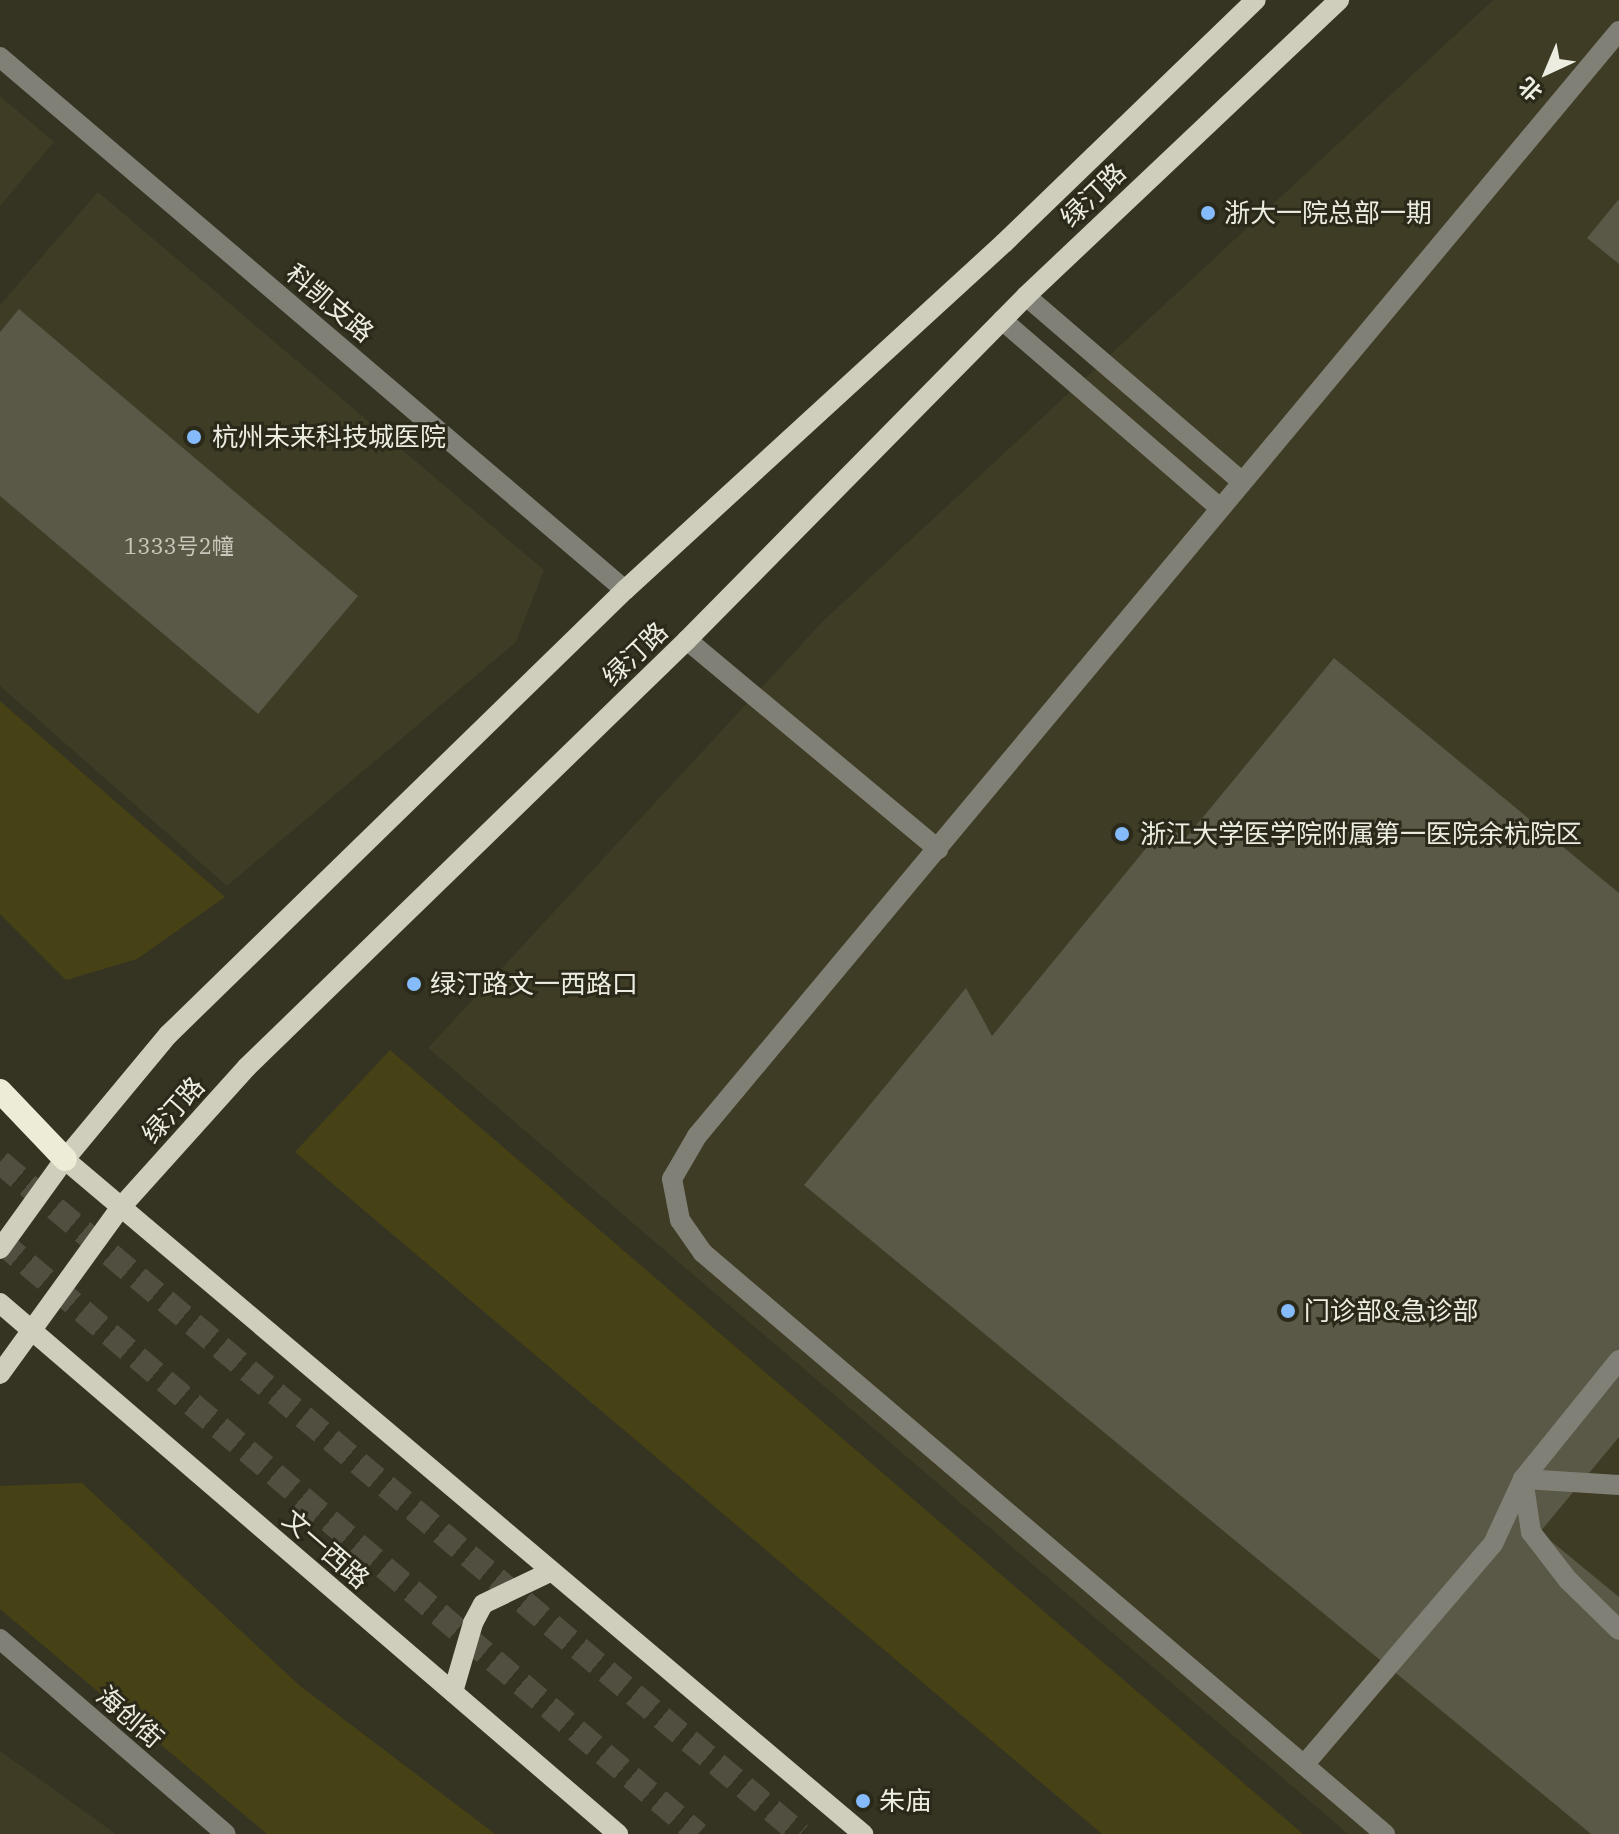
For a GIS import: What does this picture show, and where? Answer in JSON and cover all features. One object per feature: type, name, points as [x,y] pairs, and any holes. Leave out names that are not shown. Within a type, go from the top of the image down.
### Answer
[{"type":"highway","points":[[0,1091],[65,1159]]},
{"type":"main road","name":"绿汀路","points":[[0,1249],[65,1159],[168,1035],[625,590],[1004,243],[1256,0]]},
{"type":"main road","name":"绿汀路","points":[[0,1374],[121,1207],[247,1067],[687,640],[1026,296],[1339,0]]},
{"type":"main road","points":[[0,1108],[65,1159],[863,1834]]},
{"type":"main road","name":"文一西路","points":[[0,1303],[618,1834]]},
{"type":"main road","points":[[453,1692],[473,1623],[483,1604],[552,1571]]},
{"type":"street","points":[[1385,1834],[703,1253],[680,1220],[672,1179],[697,1136],[1619,31]]},
{"type":"street","name":"科凯支路","points":[[0,57],[625,590]]},
{"type":"street","points":[[1026,296],[1242,482]]},
{"type":"street","points":[[1002,320],[1220,508]]},
{"type":"street","points":[[687,640],[938,849]]},
{"type":"street","points":[[1304,1765],[1493,1544],[1523,1479],[1619,1360]]},
{"type":"street","points":[[1523,1479],[1619,1485]]},
{"type":"street","points":[[1523,1479],[1531,1532],[1568,1580],[1619,1630]]},
{"type":"street","name":"海创街","points":[[0,1639],[226,1834]]},
{"type":"shaded area","name":"浙江大学医学院附属第一医院余杭院区","points":[[1493,0],[1619,0],[1619,1834],[1348,1834],[428,1048],[824,620]]},
{"type":"shaded area","points":[[0,96],[54,142],[0,206]]},
{"type":"shaded area","name":"杭州未来科技城医院","points":[[98,192],[544,570],[516,642],[227,886],[0,686],[0,305]]},
{"type":"shaded area","points":[[0,701],[225,897],[137,959],[66,980],[0,914]]},
{"type":"shaded area","points":[[390,1050],[1303,1834],[1102,1834],[295,1152]]},
{"type":"shaded area","points":[[82,1483],[300,1686],[495,1834],[267,1834],[0,1609],[0,1486]]},
{"type":"shaded area","points":[[0,1751],[116,1834],[0,1834]]},
{"type":"building","points":[[1619,199],[1619,264],[1587,238]]},
{"type":"building","name":"杭州未来科技城医院","points":[[19,309],[358,596],[258,714],[0,496],[0,332]]},
{"type":"building","name":"门诊部&急诊部","points":[[1334,658],[1619,893],[1619,1437],[1540,1532],[1619,1597],[1619,1834],[1591,1834],[804,1185],[966,988],[992,1036],[1166,824],[1185,839]]},
{"type":"tunnel","points":[[0,1162],[800,1834]]},
{"type":"tunnel","points":[[0,1241],[698,1834]]},
{"type":"place","name":"浙大一院总部一期","points":[[1208,213]]},
{"type":"place","name":"杭州未来科技城医院","points":[[194,437]]},
{"type":"place","name":"浙江大学医学院附属第一医院余杭院区","points":[[1122,834]]},
{"type":"place","name":"绿汀路文一西路口","points":[[414,984]]},
{"type":"place","name":"门诊部&急诊部","points":[[1288,1311]]},
{"type":"place","name":"朱庙","points":[[863,1801]]}]
